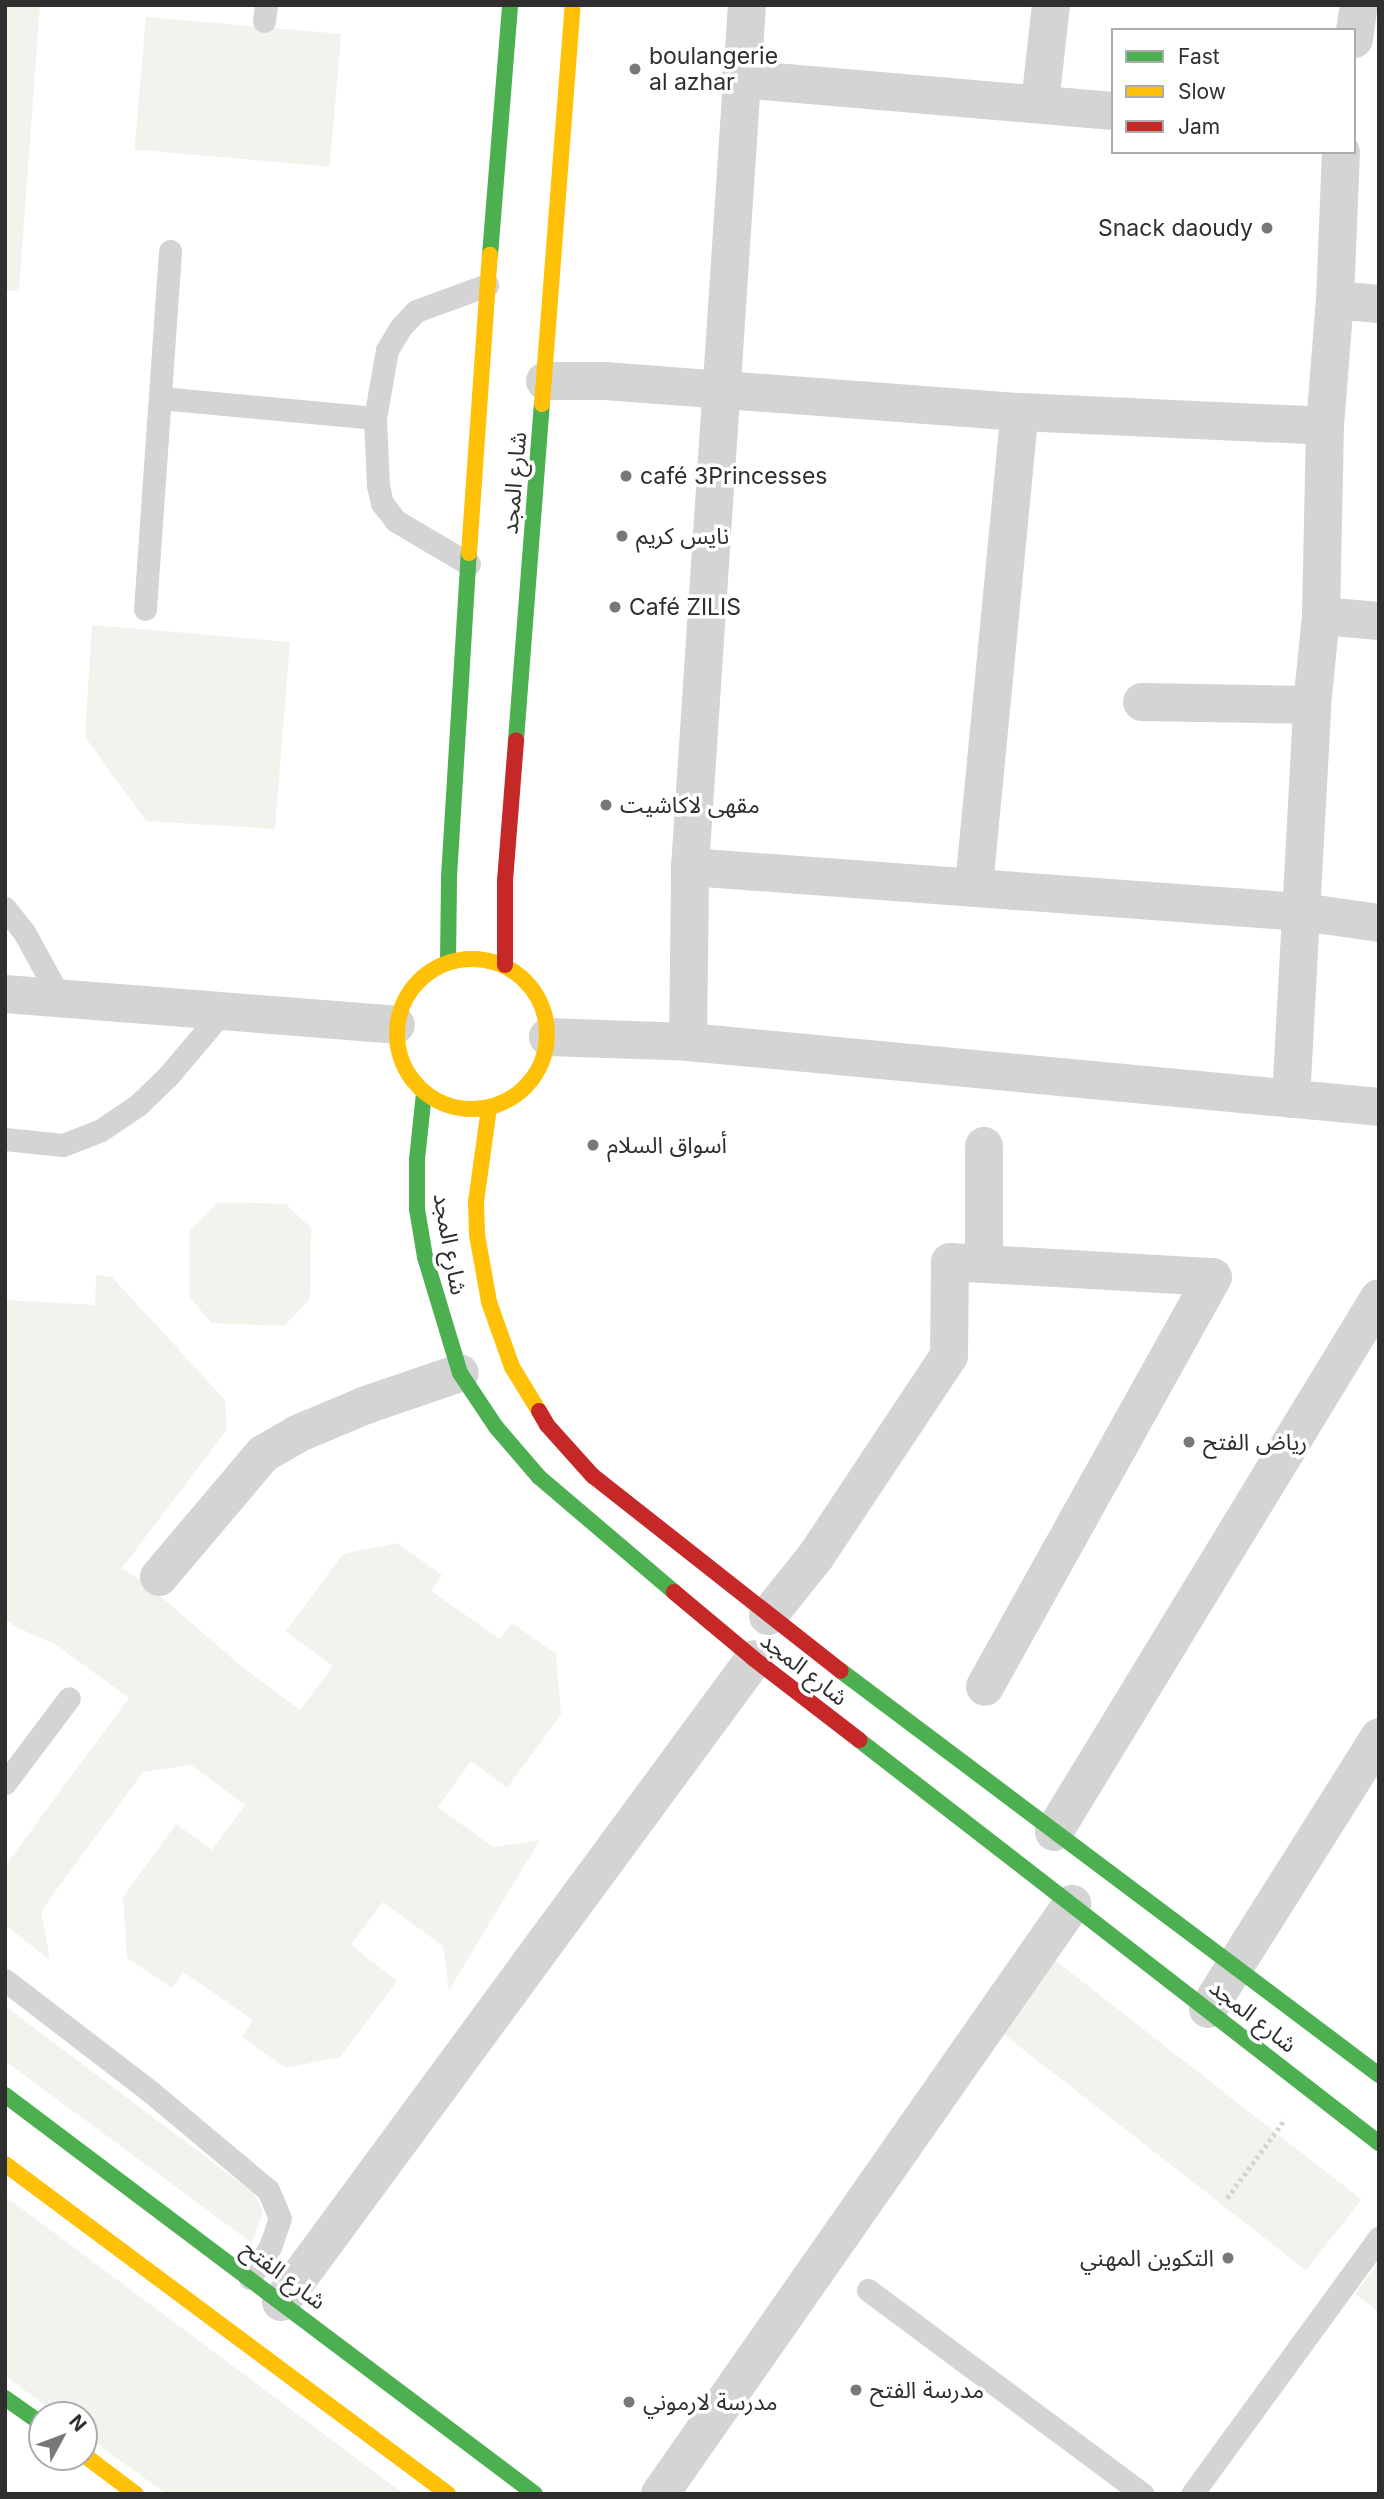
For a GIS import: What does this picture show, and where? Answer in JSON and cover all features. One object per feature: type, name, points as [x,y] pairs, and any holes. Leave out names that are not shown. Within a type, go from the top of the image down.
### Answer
[{"type":"main road","name":"شارع المجد","points":[[448,961],[449,877],[487,285],[510,5]]},
{"type":"main road","name":"شارع المجد","points":[[505,965],[505,881],[573,5]]},
{"type":"main road","points":[[486,959],[505,965],[534,989],[543,1008],[548,1037],[543,1061],[531,1082],[512,1099],[489,1108],[466,1110],[444,1105],[424,1093],[407,1074],[398,1050],[396,1025],[405,998],[423,975],[448,961],[486,959]]},
{"type":"main road","name":"شارع المجد","points":[[424,1093],[417,1160],[417,1209],[437,1303],[460,1373],[496,1427],[539,1477],[754,1659],[1379,2143]]},
{"type":"main road","name":"شارع المجد","points":[[489,1108],[478,1167],[477,1235],[489,1302],[512,1367],[548,1425],[593,1476],[768,1616],[1379,2076]]},
{"type":"main road","name":"شارع الفتح","points":[[5,2095],[535,2494]]},
{"type":"main road","points":[[5,2164],[448,2494]]},
{"type":"main road","points":[[5,2398],[28,2414]]},
{"type":"main road","points":[[98,2466],[136,2494]]},
{"type":"street","points":[[688,1042],[690,867],[719,388],[747,5]]},
{"type":"street","points":[[1041,104],[1051,5]]},
{"type":"street","points":[[1356,28],[1359,5]]},
{"type":"street","points":[[740,79],[1111,111]]},
{"type":"street","points":[[1291,1099],[1312,705],[1321,616],[1325,426],[1335,300],[1341,154]]},
{"type":"street","points":[[1335,300],[1379,304]]},
{"type":"street","points":[[545,381],[605,381],[719,388],[1020,412],[1325,426]]},
{"type":"street","points":[[974,886],[1020,412]]},
{"type":"street","points":[[1321,616],[1379,621]]},
{"type":"street","points":[[1142,702],[1312,705]]},
{"type":"street","points":[[690,867],[1302,912],[1379,923]]},
{"type":"street","points":[[5,994],[396,1025]]},
{"type":"street","points":[[548,1037],[688,1042],[1379,1107]]},
{"type":"street","points":[[984,1146],[984,1263]]},
{"type":"street","points":[[768,1616],[816,1556],[949,1356],[950,1262],[1213,1277],[985,1687]]},
{"type":"street","points":[[1054,1832],[1379,1298]]},
{"type":"street","points":[[159,1577],[263,1454],[297,1434],[366,1405],[460,1373]]},
{"type":"street","points":[[281,2302],[754,1659]]},
{"type":"street","points":[[1208,2008],[1379,1737]]},
{"type":"street","points":[[660,2494],[1072,1904]]},
{"type":"lane","points":[[145,609],[170,251]]},
{"type":"lane","points":[[469,564],[396,521],[382,503],[378,485],[375,418],[387,350],[400,328],[416,312],[487,285]]},
{"type":"lane","points":[[160,398],[375,418]]},
{"type":"lane","points":[[5,908],[24,932],[61,1000]]},
{"type":"lane","points":[[5,1139],[63,1145],[101,1130],[138,1105],[169,1076],[224,1010]]},
{"type":"lane","points":[[5,1783],[69,1698]]},
{"type":"lane","points":[[5,1980],[163,2102],[268,2190],[280,2218],[270,2247],[250,2278]]},
{"type":"lane","points":[[1192,2494],[1379,2238]]},
{"type":"lane","points":[[868,2290],[1143,2494]]},
{"type":"path","points":[[1227,2198],[1292,2109]]},
{"type":"shaded area","points":[[5,5],[40,5],[19,291],[5,291]]},
{"type":"shaded area","points":[[146,17],[341,34],[330,167],[134,149]]},
{"type":"shaded area","points":[[92,625],[290,642],[275,829],[146,821],[85,737]]},
{"type":"shaded area","points":[[218,1202],[286,1204],[311,1228],[310,1299],[284,1326],[211,1323],[189,1296],[189,1231]]},
{"type":"shaded area","points":[[96,1275],[112,1277],[225,1400],[227,1429],[122,1568],[150,1587],[241,1666],[300,1710],[333,1666],[286,1631],[343,1554],[397,1543],[442,1575],[431,1591],[500,1639],[512,1623],[556,1654],[561,1715],[507,1788],[471,1761],[438,1807],[493,1847],[540,1840],[449,1990],[443,1946],[383,1902],[351,1945],[397,1981],[340,2057],[286,2068],[242,2037],[253,2020],[183,1972],[172,1988],[127,1958],[123,1897],[176,1824],[212,1850],[245,1805],[191,1765],[143,1772],[41,1911],[50,1960],[5,1925],[5,1866],[129,1698],[55,1644],[16,1627],[5,1619],[5,1300],[95,1305]]},
{"type":"shaded area","points":[[1051,1957],[1361,2200],[1306,2270],[996,2028]]},
{"type":"shaded area","points":[[5,2006],[254,2193],[263,2212],[252,2243],[5,2061]]},
{"type":"shaded area","points":[[5,2196],[404,2494],[166,2494],[98,2444],[98,2401],[39,2401],[5,2376]]},
{"type":"shaded area","points":[[1379,2262],[1379,2312],[1355,2294]]},
{"type":"traffic: fast","points":[[490,255],[510,5]]},
{"type":"traffic: fast","points":[[516,740],[542,404]]},
{"type":"traffic: fast","points":[[448,962],[449,877],[469,553]]},
{"type":"traffic: fast","points":[[424,1093],[417,1160],[417,1209],[425,1257],[460,1373],[496,1427],[539,1477],[674,1592]]},
{"type":"traffic: fast","points":[[841,1671],[1379,2075]]},
{"type":"traffic: fast","points":[[859,1740],[1379,2143]]},
{"type":"traffic: fast","points":[[5,2095],[535,2494]]},
{"type":"traffic: fast","points":[[5,2398],[28,2414]]},
{"type":"traffic: slow","points":[[542,404],[573,5]]},
{"type":"traffic: slow","points":[[469,553],[490,255]]},
{"type":"traffic: slow","points":[[472,959],[501,964],[525,981],[542,1005],[547,1034],[542,1063],[525,1087],[501,1104],[472,1109],[443,1104],[419,1087],[402,1063],[397,1034],[402,1005],[419,981],[443,964],[472,959]]},
{"type":"traffic: slow","points":[[489,1108],[476,1202],[477,1235],[489,1302],[512,1367],[539,1411]]},
{"type":"traffic: slow","points":[[5,2164],[448,2494]]},
{"type":"traffic: slow","points":[[98,2466],[136,2494]]},
{"type":"traffic: jam","points":[[505,965],[505,881],[516,740]]},
{"type":"traffic: jam","points":[[539,1411],[547,1425],[593,1476],[841,1671]]},
{"type":"traffic: jam","points":[[674,1592],[754,1659],[859,1740]]},
{"type":"place","name":"boulangerie al azhar","points":[[635,69]]},
{"type":"place","name":"Snack daoudy","points":[[1267,228]]},
{"type":"place","name":"café 3Princesses","points":[[626,476]]},
{"type":"place","name":"نايس كريم","points":[[622,536]]},
{"type":"place","name":"Café ZILIS","points":[[615,607]]},
{"type":"place","name":"مقهى لاكاشيت","points":[[606,805]]},
{"type":"place","name":"أسواق السلام","points":[[593,1145]]},
{"type":"place","name":"رياض الفتح","points":[[1189,1442]]},
{"type":"place","name":"التكوين المهني","points":[[1228,2258]]},
{"type":"place","name":"مدرسة الفتح","points":[[856,2390]]},
{"type":"place","name":"مدرسة لارموني","points":[[629,2402]]}]
